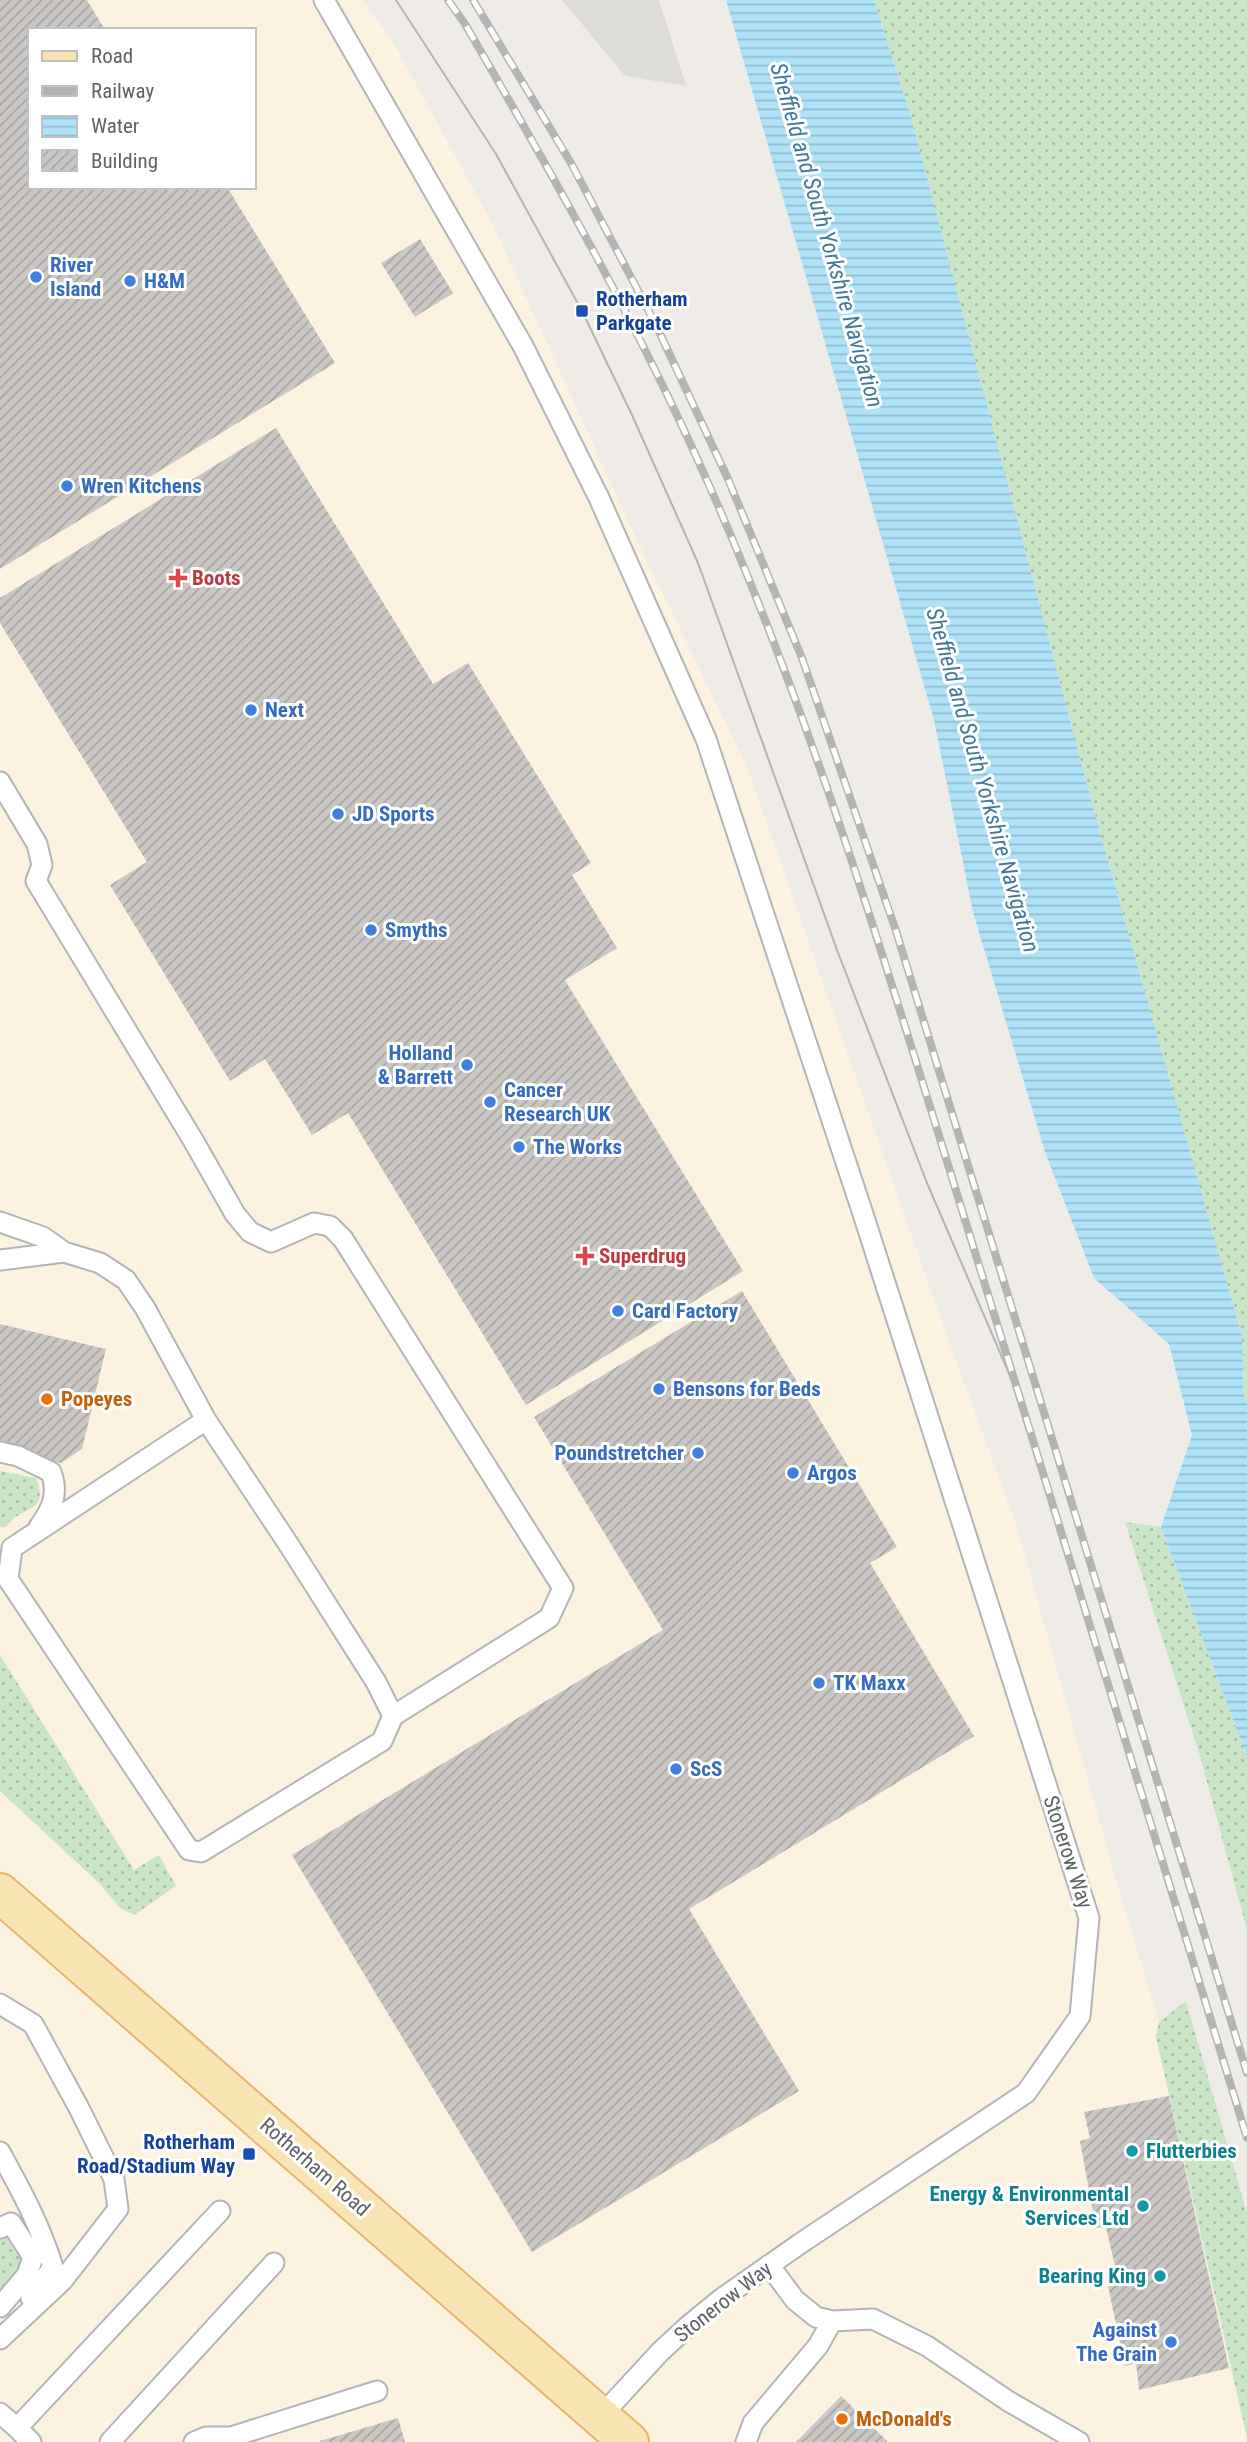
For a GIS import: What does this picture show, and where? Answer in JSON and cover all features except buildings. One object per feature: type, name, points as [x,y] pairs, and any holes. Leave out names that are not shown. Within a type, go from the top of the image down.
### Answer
[{"type":"main road","name":"Rotherham Road","points":[[0,1893],[629,2442]]},
{"type":"lane","name":"Stonerow Way","points":[[324,0],[523,346],[599,498],[706,739],[1089,1917],[1080,2016],[1026,2093],[769,2265],[688,2326],[601,2416]]},
{"type":"lane","points":[[0,782],[37,844],[42,865],[36,881],[186,1129],[234,1214],[250,1232],[271,1242],[314,1223],[330,1226],[343,1239],[563,1588],[549,1618],[393,1716],[382,1741],[201,1852],[189,1850],[8,1579],[12,1548],[206,1420]]},
{"type":"lane","points":[[0,1222],[43,1237],[64,1252],[100,1262],[126,1280],[145,1308],[206,1420],[376,1682],[393,1716]]},
{"type":"lane","points":[[0,1260],[64,1252]]},
{"type":"lane","points":[[0,1452],[18,1456],[51,1472],[55,1497],[48,1514],[34,1534]]},
{"type":"lane","points":[[0,2004],[33,2024],[114,2179],[118,2209],[63,2280],[0,2338]]},
{"type":"lane","points":[[0,2152],[30,2204],[44,2236],[53,2267],[0,2338]]},
{"type":"lane","points":[[17,2428],[220,2211]]},
{"type":"lane","points":[[0,2228],[11,2222],[33,2257],[27,2275],[0,2307]]},
{"type":"lane","points":[[110,2442],[274,2263]]},
{"type":"lane","points":[[769,2265],[804,2309],[816,2317],[832,2320],[873,2319],[927,2346],[1008,2401],[1079,2442]]},
{"type":"lane","points":[[746,2442],[753,2423],[818,2346],[832,2320]]},
{"type":"lane","points":[[194,2442],[206,2437],[232,2437],[377,2390]]},
{"type":"lane","points":[[0,2413],[31,2442]]},
{"type":"shaded area","points":[[0,0],[363,0],[393,42],[492,223],[642,551],[746,764],[945,1331],[1016,1524],[1116,1880],[1159,2022],[1156,2037],[1247,2442],[0,2442]]},
{"type":"shaded area","points":[[562,0],[659,0],[686,86],[625,76]]},
{"type":"green space","points":[[874,0],[1247,0],[1247,1402],[1244,1396],[1242,1336],[1094,811],[911,117]]},
{"type":"green space","points":[[0,1471],[36,1478],[39,1490],[37,1504],[6,1527],[0,1527]]},
{"type":"green space","points":[[1125,1522],[1161,1527],[1247,1757],[1247,1930],[1200,1756]]},
{"type":"green space","points":[[0,1655],[134,1870],[159,1855],[176,1886],[134,1915],[120,1908],[99,1883],[0,1791]]},
{"type":"green space","points":[[1186,2001],[1247,2213],[1247,2437],[1156,2037],[1159,2022]]},
{"type":"green space","points":[[12,2234],[27,2262],[0,2298],[0,2240]]},
{"type":"water","name":"Sheffield and South Yorkshire Navigation","points":[[726,0],[874,0],[911,117],[1094,811],[1242,1336],[1244,1396],[1247,1402],[1247,1757],[1161,1527],[1192,1435],[1169,1344],[1094,1278],[1045,1152],[973,912],[934,720]]},
{"type":"tram line","points":[[396,0],[496,154],[582,311],[632,415],[698,563],[837,950],[927,1183],[1023,1406]]},
{"type":"railway","points":[[448,0],[465,24],[562,194],[654,367],[709,485],[784,669],[850,857],[911,1046],[1247,2138]]},
{"type":"railway","points":[[473,0],[571,163],[655,323],[728,479],[802,658],[896,931],[1247,2073]]},
{"type":"place","name":"River Island","points":[[36,277]]},
{"type":"place","name":"H&M","points":[[130,281]]},
{"type":"place","name":"Rotherham Parkgate","points":[[582,311]]},
{"type":"place","name":"Wren Kitchens","points":[[67,486]]},
{"type":"place","name":"Boots","points":[[178,578]]},
{"type":"place","name":"Next","points":[[251,710]]},
{"type":"place","name":"JD Sports","points":[[338,814]]},
{"type":"place","name":"Smyths","points":[[371,930]]},
{"type":"place","name":"Holland & Barrett","points":[[467,1065]]},
{"type":"place","name":"Cancer Research UK","points":[[490,1102]]},
{"type":"place","name":"The Works","points":[[519,1147]]},
{"type":"place","name":"Superdrug","points":[[585,1256]]},
{"type":"place","name":"Card Factory","points":[[618,1311]]},
{"type":"place","name":"Bensons for Beds","points":[[659,1389]]},
{"type":"place","name":"Popeyes","points":[[47,1399]]},
{"type":"place","name":"Poundstretcher","points":[[698,1453]]},
{"type":"place","name":"Argos","points":[[793,1473]]},
{"type":"place","name":"TK Maxx","points":[[819,1683]]},
{"type":"place","name":"ScS","points":[[676,1769]]},
{"type":"place","name":"Flutterbies","points":[[1132,2151]]},
{"type":"place","name":"Rotherham Road/Stadium Way","points":[[249,2154]]},
{"type":"place","name":"Energy & Environmental Services Ltd","points":[[1143,2206]]},
{"type":"place","name":"Bearing King","points":[[1160,2276]]},
{"type":"place","name":"Against The Grain","points":[[1171,2342]]},
{"type":"place","name":"McDonald's","points":[[842,2419]]}]
